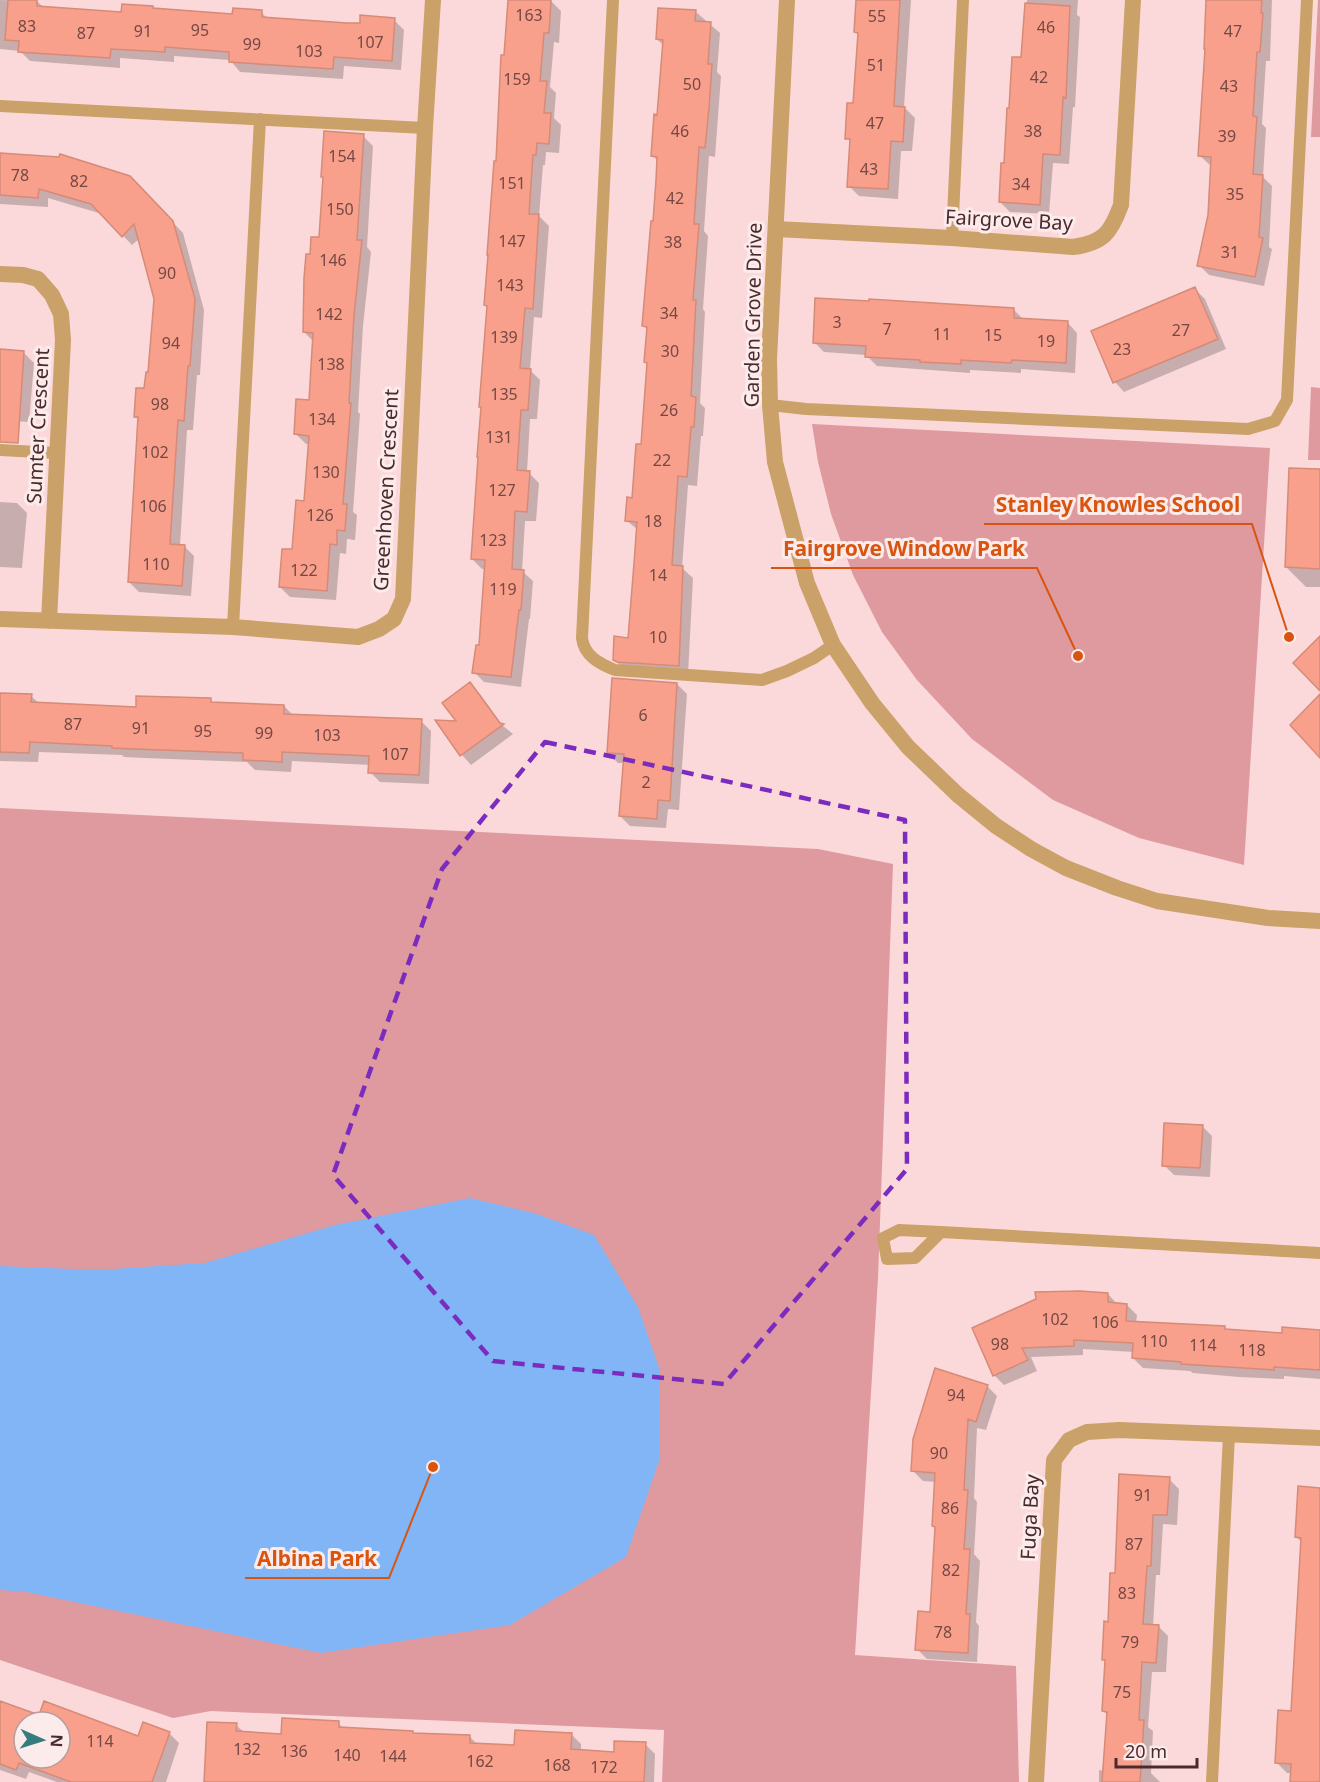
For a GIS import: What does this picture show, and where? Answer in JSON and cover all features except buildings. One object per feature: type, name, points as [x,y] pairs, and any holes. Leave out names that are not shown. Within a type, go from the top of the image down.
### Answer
[{"type":"street","name":"Greenhoven Crescent","points":[[0,619],[233,627],[358,637],[380,629],[394,619],[403,599],[433,0]]},
{"type":"street","name":"Garden Grove Drive","points":[[787,0],[769,359],[770,405],[775,462],[787,511],[807,583],[833,645],[872,703],[908,747],[958,795],[996,826],[1031,849],[1066,868],[1156,901],[1268,918],[1320,921]]},
{"type":"street","name":"Fairgrove Bay","points":[[776,230],[952,238],[1073,247],[1089,245],[1103,236],[1113,224],[1121,204],[1133,0]]},
{"type":"street","name":"Sumter Crescent","points":[[0,274],[23,275],[38,279],[52,295],[61,314],[63,340],[49,621]]},
{"type":"street","name":"Fuga Bay","points":[[1036,1782],[1054,1460],[1069,1440],[1087,1432],[1119,1430],[1320,1438]]},
{"type":"lane","points":[[614,0],[583,646],[599,664],[615,670],[762,680],[814,658],[833,645]]},
{"type":"lane","points":[[952,238],[963,0]]},
{"type":"lane","points":[[770,405],[806,409],[1248,429],[1275,421],[1287,400],[1307,0]]},
{"type":"lane","points":[[0,106],[425,128]]},
{"type":"lane","points":[[233,627],[260,119]]},
{"type":"lane","points":[[0,450],[57,453]]},
{"type":"lane","points":[[941,1232],[1320,1253]]},
{"type":"lane","points":[[1212,1782],[1229,1434]]},
{"type":"highlighted area","points":[[545,742],[905,820],[907,1169],[724,1384],[493,1361],[333,1175],[442,869]]},
{"type":"shaded area","points":[[1318,0],[1320,0],[1320,137],[1311,137]]},
{"type":"shaded area","points":[[1311,387],[1320,388],[1320,460],[1308,460]]},
{"type":"shaded area","points":[[812,424],[1270,448],[1244,865],[1139,838],[1053,800],[972,739],[917,680],[882,632],[853,575],[831,514],[818,462]]},
{"type":"shaded area","points":[[0,808],[818,849],[893,864],[878,1278],[855,1655],[1016,1666],[1019,1782],[662,1782],[664,1730],[211,1711],[173,1718],[0,1660]]},
{"type":"water","points":[[470,1198],[537,1214],[594,1235],[638,1307],[660,1371],[660,1458],[626,1557],[510,1625],[321,1653],[26,1592],[0,1590],[0,1266],[97,1270],[205,1263],[335,1225]]},
{"type":"place","name":"Stanley Knowles School","points":[[1289,637]]},
{"type":"place","name":"Fairgrove Window Park","points":[[1078,656]]},
{"type":"place","name":"Albina Park","points":[[433,1467]]}]
